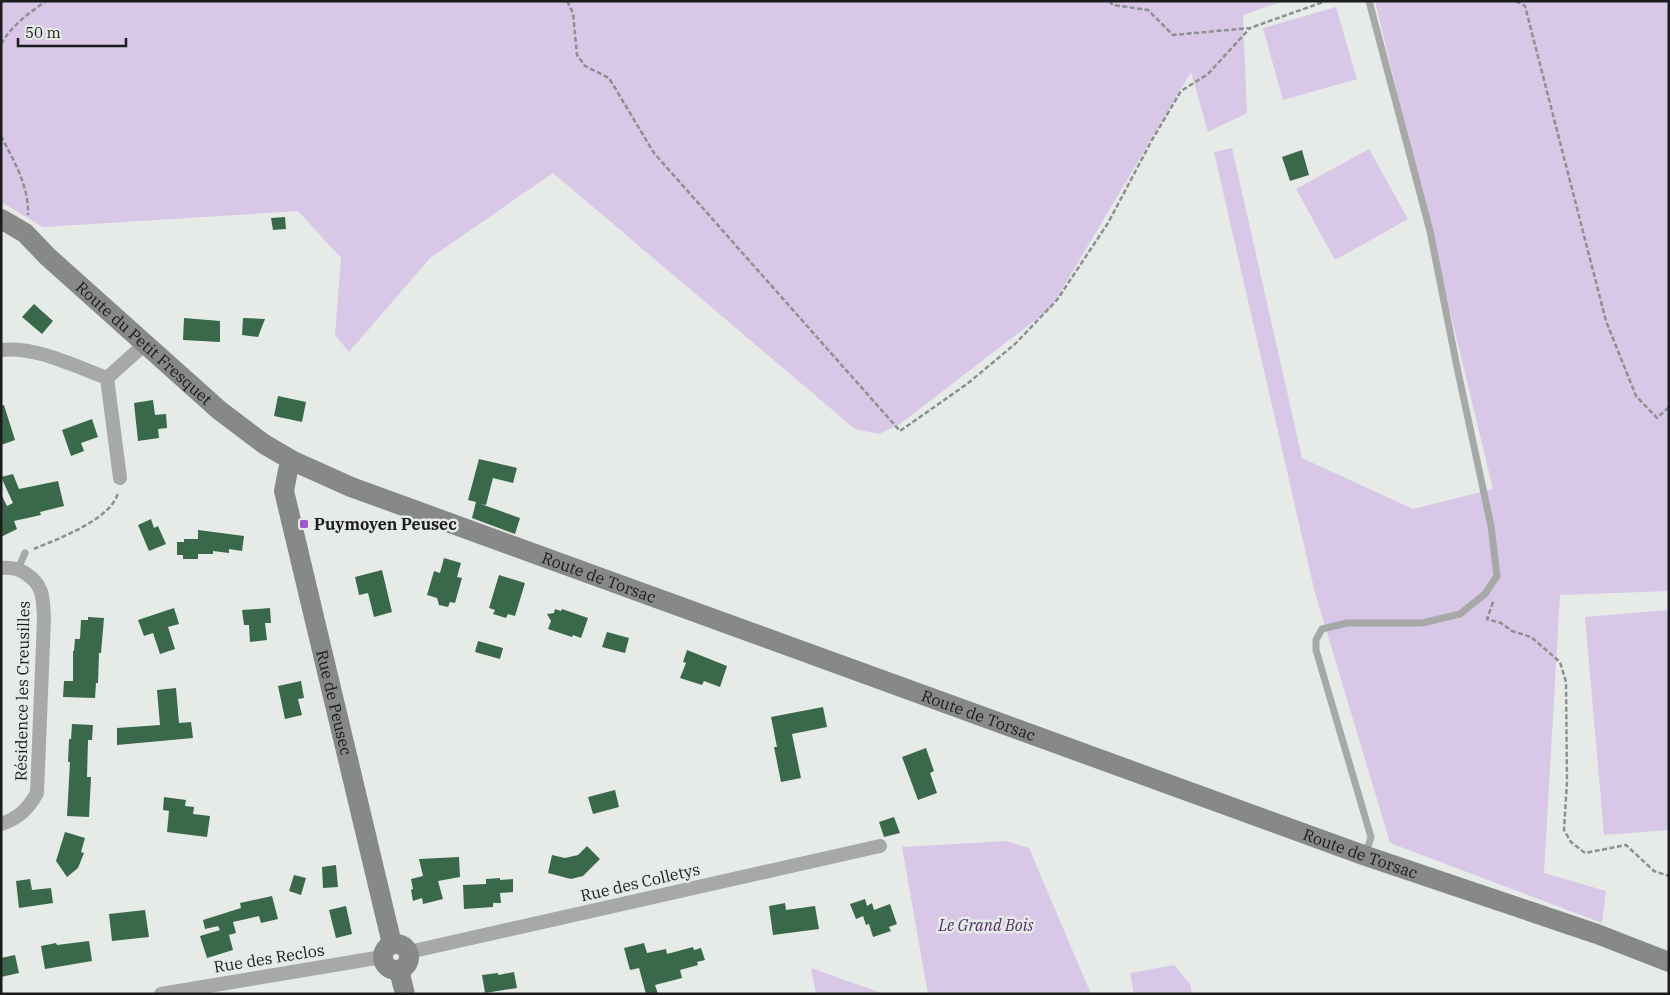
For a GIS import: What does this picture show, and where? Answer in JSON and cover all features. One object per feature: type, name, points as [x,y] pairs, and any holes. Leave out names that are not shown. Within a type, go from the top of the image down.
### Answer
[{"type":"street","name":"Route du Petit Fresquet","points":[[1,219],[25,233],[47,256],[219,410],[264,444],[293,461]]},
{"type":"street","points":[[107,378],[145,344]]},
{"type":"street","points":[[1,350],[32,351],[107,378]]},
{"type":"street","points":[[107,378],[120,478]]},
{"type":"street","name":"Route de Torsac","points":[[293,461],[360,490],[1366,856],[1597,934],[1669,962]]},
{"type":"street","name":"Rue de Peusec","points":[[293,461],[288,470],[284,491],[394,951]]},
{"type":"street","points":[[1,568],[18,569]]},
{"type":"street","name":"Résidence les Creusilles","points":[[1,824],[19,816],[31,804],[37,793],[44,619],[43,599],[39,586],[33,578],[18,569]]},
{"type":"street","name":"Rue des Colletys","points":[[394,951],[880,846]]},
{"type":"street","points":[[394,951],[383,961],[388,968],[395,971],[399,970],[405,994]]},
{"type":"street","name":"Rue des Reclos","points":[[161,994],[394,951]]},
{"type":"lane","points":[[1366,856],[1371,837],[1316,650],[1316,640],[1322,629],[1347,623],[1422,623],[1460,614],[1485,594],[1497,576],[1491,526],[1430,231],[1369,1]]},
{"type":"lane","points":[[18,569],[25,553]]},
{"type":"path","points":[[1,44],[24,17],[46,1]]},
{"type":"path","points":[[566,1],[573,13],[577,55],[585,66],[610,78],[654,153],[900,431],[967,384],[1015,344],[1056,300],[1108,223],[1152,140],[1181,91],[1208,74],[1250,28]]},
{"type":"path","points":[[1109,1],[1113,5],[1148,10],[1173,34],[1250,28],[1326,1]]},
{"type":"path","points":[[1516,1],[1525,6],[1606,320],[1636,396],[1657,418],[1669,407]]},
{"type":"path","points":[[1,136],[14,160],[26,189],[28,213],[25,233]]},
{"type":"path","points":[[25,553],[79,530],[103,512],[117,497],[120,478]]},
{"type":"path","points":[[1497,576],[1495,594],[1487,619],[1501,623],[1512,631],[1531,637],[1560,662],[1566,682],[1567,782],[1564,830],[1571,842],[1585,853],[1626,845],[1654,871],[1669,876]]},
{"type":"green space","points":[[1,1],[1284,1],[1243,15],[1247,113],[1208,132],[1191,72],[1051,308],[900,424],[879,434],[855,429],[553,173],[430,258],[349,352],[335,335],[341,258],[298,211],[43,227],[1,202]]},
{"type":"green space","points":[[1375,1],[1669,1],[1669,591],[1560,595],[1544,873],[1606,891],[1602,923],[1390,843],[1314,589],[1214,152],[1232,148],[1302,458],[1413,509],[1493,489]]},
{"type":"green space","points":[[1336,7],[1357,79],[1283,100],[1263,28]]},
{"type":"green space","points":[[1369,149],[1408,219],[1335,260],[1296,189]]},
{"type":"green space","points":[[1669,610],[1669,830],[1604,835],[1585,617]]},
{"type":"green space","name":"Le Grand Bois","points":[[1006,841],[1029,848],[1091,994],[928,994],[902,847]]},
{"type":"green space","points":[[1174,965],[1190,984],[1192,994],[1134,994],[1130,973]]},
{"type":"green space","points":[[811,968],[884,994],[816,994]]},
{"type":"building","points":[[1302,150],[1309,175],[1290,181],[1282,157]]},
{"type":"building","points":[[285,217],[286,229],[273,230],[271,218]]},
{"type":"building","points":[[34,304],[53,321],[42,334],[22,317]]},
{"type":"building","points":[[184,318],[220,321],[220,342],[183,340]]},
{"type":"building","points":[[243,318],[265,319],[258,337],[242,335]]},
{"type":"building","points":[[278,396],[306,402],[302,422],[274,416]]},
{"type":"building","points":[[153,400],[155,415],[166,414],[167,428],[158,429],[159,438],[138,441],[134,403]]},
{"type":"building","points":[[4,405],[15,440],[1,445],[1,406]]},
{"type":"building","points":[[92,419],[98,437],[81,443],[84,451],[71,456],[62,430]]},
{"type":"building","points":[[479,459],[517,468],[513,483],[493,478],[486,505],[481,504],[520,518],[515,534],[472,518],[476,502],[468,500]]},
{"type":"building","points":[[13,474],[19,489],[58,481],[64,506],[40,512],[41,515],[14,521],[17,529],[1,537],[1,494],[7,506],[13,503],[1,477]]},
{"type":"building","points":[[151,519],[154,528],[158,526],[166,544],[149,551],[138,525]]},
{"type":"building","points":[[198,530],[244,536],[242,551],[229,549],[229,553],[213,551],[213,554],[198,554],[198,559],[183,559],[183,555],[177,555],[177,542],[184,542],[184,539],[198,539]]},
{"type":"building","points":[[444,558],[461,563],[457,577],[462,578],[455,603],[450,602],[448,607],[439,605],[437,598],[427,595],[434,571],[440,573]]},
{"type":"building","points":[[382,570],[392,612],[374,617],[368,593],[359,595],[355,577]]},
{"type":"building","points":[[499,575],[525,583],[515,616],[508,614],[506,618],[493,614],[495,610],[489,608]]},
{"type":"building","points":[[174,608],[179,624],[168,627],[175,649],[160,654],[153,633],[144,636],[138,620]]},
{"type":"building","points":[[270,608],[271,623],[265,623],[267,640],[250,642],[249,625],[244,625],[242,610]]},
{"type":"building","points":[[555,609],[561,611],[562,609],[588,618],[581,638],[548,629],[551,621],[547,614],[554,613]]},
{"type":"building","points":[[88,617],[104,618],[95,698],[63,697],[64,681],[73,681],[75,639],[80,639],[81,620],[88,620]]},
{"type":"building","points":[[607,632],[629,638],[625,653],[602,647]]},
{"type":"building","points":[[478,641],[503,648],[500,659],[475,652]]},
{"type":"building","points":[[687,650],[727,666],[720,687],[704,681],[702,685],[680,678],[686,663],[683,662]]},
{"type":"building","points":[[301,681],[304,698],[298,699],[302,715],[285,719],[278,686]]},
{"type":"building","points":[[176,688],[179,723],[191,722],[193,738],[117,745],[117,728],[160,725],[157,690]]},
{"type":"building","points":[[823,707],[827,727],[792,734],[801,778],[781,782],[774,747],[777,747],[771,717]]},
{"type":"building","points":[[72,724],[93,725],[92,740],[88,740],[87,777],[91,777],[89,817],[67,816],[70,762],[68,762],[69,739],[71,739]]},
{"type":"building","points":[[926,748],[934,771],[930,773],[937,793],[918,800],[902,757]]},
{"type":"building","points":[[615,790],[619,807],[593,814],[588,797]]},
{"type":"building","points":[[164,797],[186,800],[185,806],[194,807],[193,814],[210,816],[207,837],[167,832],[169,811],[163,810]]},
{"type":"building","points":[[894,817],[900,833],[884,837],[879,822]]},
{"type":"building","points":[[65,832],[85,838],[81,852],[84,853],[78,868],[67,877],[56,861]]},
{"type":"building","points":[[587,846],[600,859],[583,876],[571,879],[548,873],[552,855],[565,858],[578,855]]},
{"type":"building","points":[[459,857],[460,877],[438,881],[443,899],[423,904],[422,898],[413,901],[411,879],[423,876],[419,859]]},
{"type":"building","points":[[336,865],[338,887],[323,888],[322,867]]},
{"type":"building","points":[[294,875],[306,878],[301,895],[289,891]]},
{"type":"building","points":[[500,878],[500,880],[513,879],[513,892],[500,893],[501,903],[493,903],[493,907],[464,909],[463,885],[486,884],[486,879]]},
{"type":"building","points":[[30,879],[32,890],[51,888],[53,903],[19,908],[16,881]]},
{"type":"building","points":[[272,896],[278,919],[261,923],[259,916],[233,922],[236,933],[229,935],[233,950],[207,958],[200,936],[220,930],[218,926],[205,929],[203,920],[241,908],[240,903]]},
{"type":"building","points":[[865,899],[867,906],[872,903],[874,910],[890,904],[897,924],[889,927],[891,931],[873,937],[869,924],[866,925],[863,916],[856,919],[850,904]]},
{"type":"building","points":[[785,903],[786,910],[815,906],[819,929],[773,935],[769,906]]},
{"type":"building","points":[[346,906],[352,934],[336,938],[329,910]]},
{"type":"building","points":[[145,910],[149,937],[112,941],[109,914]]},
{"type":"building","points":[[89,941],[92,961],[45,969],[41,946]]},
{"type":"building","points":[[644,943],[647,953],[666,949],[667,954],[693,947],[694,950],[701,948],[705,960],[697,962],[698,965],[680,970],[682,978],[655,985],[658,994],[646,994],[639,968],[630,970],[624,948]]},
{"type":"building","points":[[15,955],[19,973],[1,977],[1,958]]},
{"type":"building","points":[[514,972],[517,988],[485,993],[482,975]]},
{"type":"place","name":"Puymoyen Peusec","points":[[304,524]]}]
